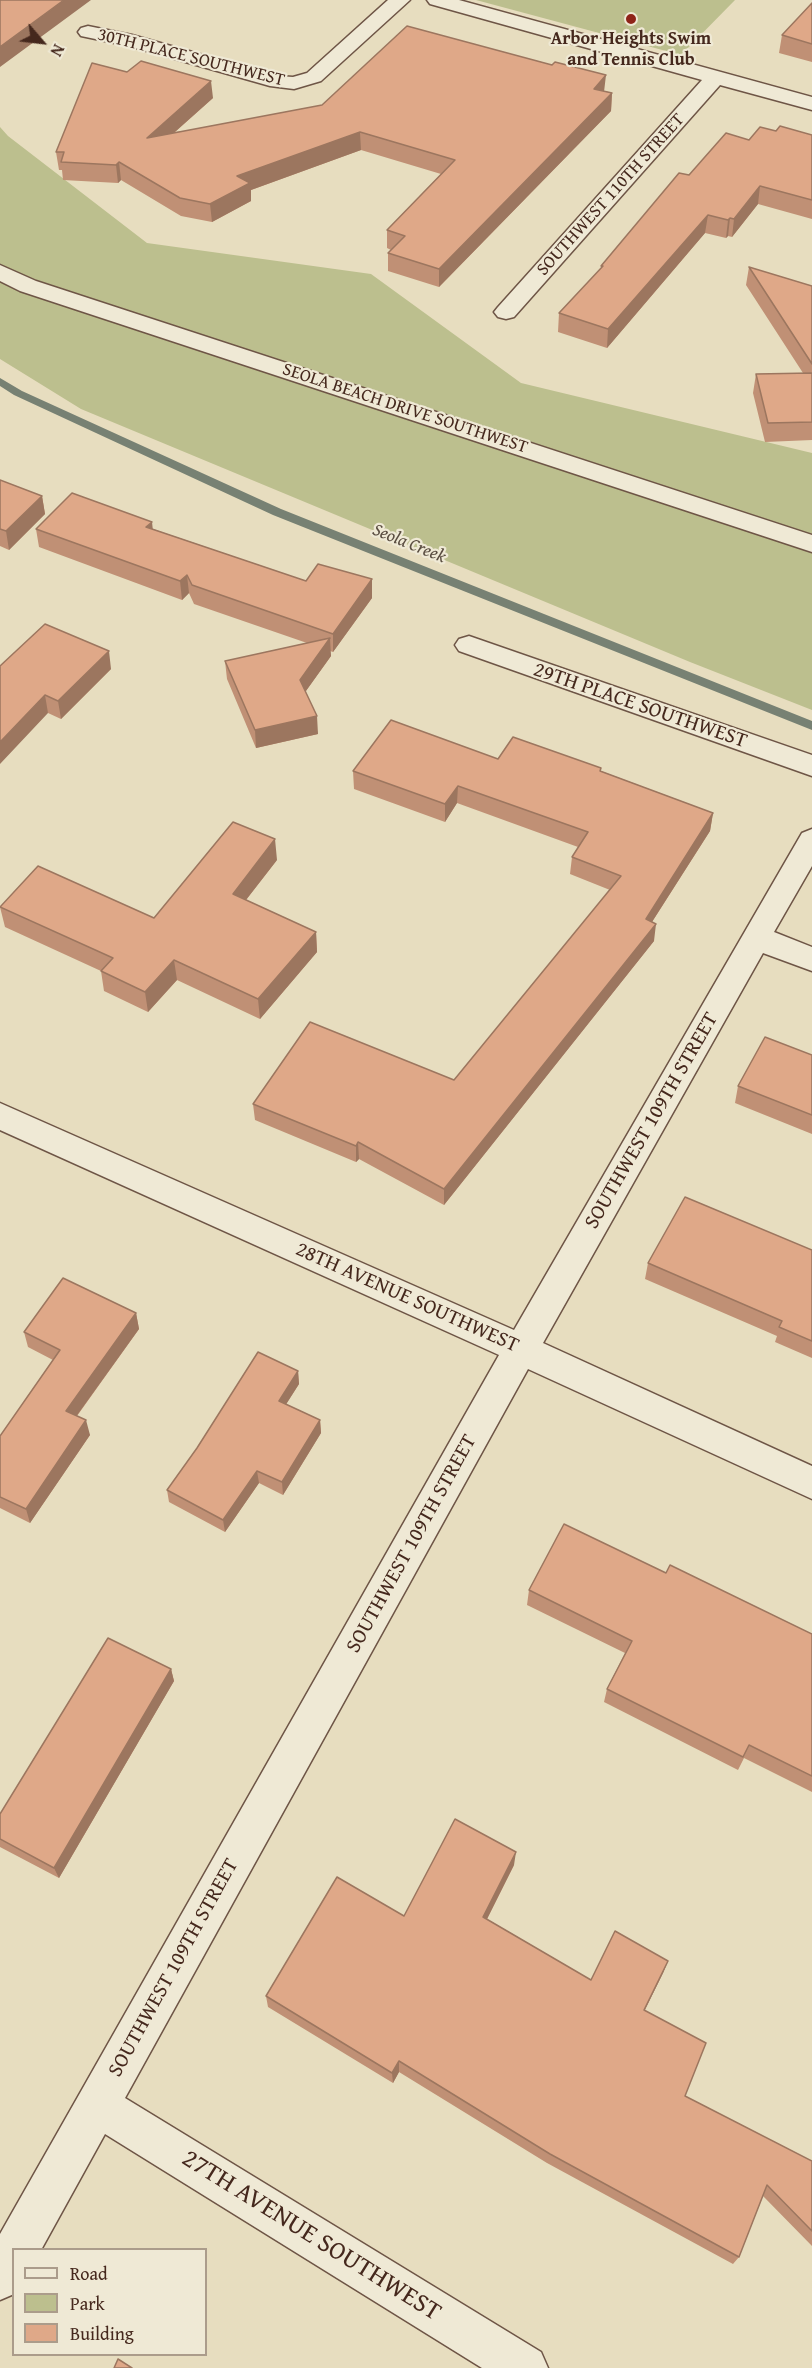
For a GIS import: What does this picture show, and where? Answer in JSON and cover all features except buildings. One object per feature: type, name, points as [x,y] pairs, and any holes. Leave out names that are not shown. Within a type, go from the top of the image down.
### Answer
[{"type":"street","name":"30TH PLACE SOUTHWEST","points":[[88,32],[132,41],[277,82],[294,83],[314,77],[400,0]]},
{"type":"street","points":[[437,0],[812,104]]},
{"type":"street","name":"SOUTHWEST 110TH STREET","points":[[506,312],[716,77]]},
{"type":"street","name":"SEOLA BEACH DRIVE SOUTHWEST","points":[[0,272],[28,286],[812,544]]},
{"type":"street","name":"29TH PLACE SOUTHWEST","points":[[469,645],[812,766]]},
{"type":"street","name":"SOUTHWEST 109TH STREET","points":[[17,2248],[521,1349],[812,840]]},
{"type":"street","points":[[757,938],[812,959]]},
{"type":"street","name":"28TH AVENUE SOUTHWEST","points":[[0,1116],[521,1349],[812,1483]]},
{"type":"street","name":"27TH AVENUE SOUTHWEST","points":[[97,2105],[525,2368]]},
{"type":"street","name":"SOUTHWEST 109TH STREET","points":[[0,2277],[12,2256]]},
{"type":"green space","name":"Arbor Heights Swim and Tennis Club","points":[[476,0],[735,0],[681,55]]},
{"type":"green space","points":[[0,127],[8,136],[147,243],[371,274],[521,383],[812,453],[812,710],[690,662],[81,409],[0,359]]},
{"type":"waterway","name":"Seola Creek","points":[[0,381],[18,393],[277,512],[812,726]]},
{"type":"place","name":"Arbor Heights Swim and Tennis Club","points":[[631,19]]}]
